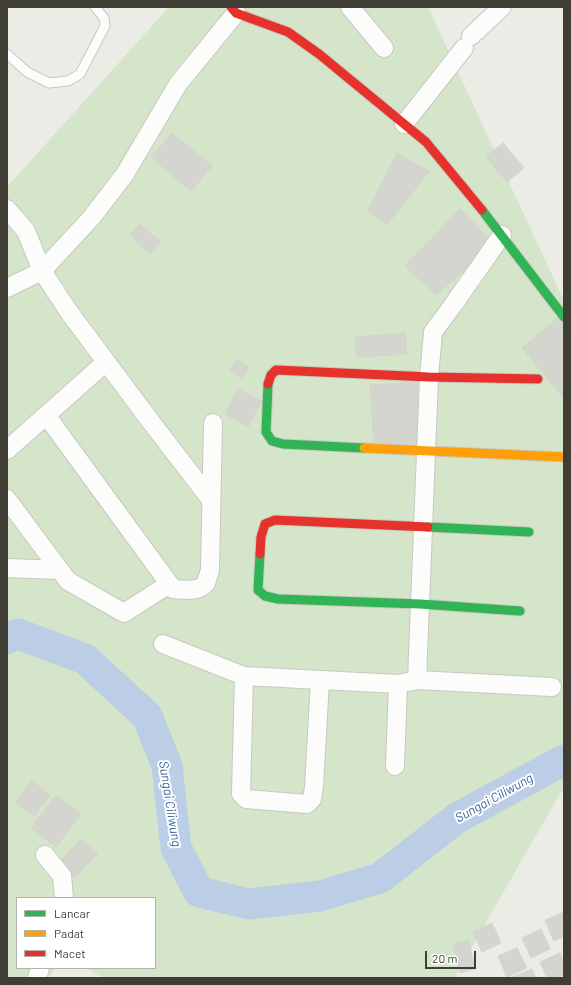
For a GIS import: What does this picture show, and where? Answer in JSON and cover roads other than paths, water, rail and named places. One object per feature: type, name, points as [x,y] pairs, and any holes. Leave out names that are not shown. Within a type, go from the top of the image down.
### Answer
[{"type":"street","points":[[350,7],[384,48]]},
{"type":"street","points":[[404,124],[467,42],[502,7]]},
{"type":"street","points":[[7,288],[42,271],[92,217],[125,174],[178,84],[234,10],[288,32],[319,54],[426,142],[502,235],[564,317]]},
{"type":"street","points":[[7,209],[26,231],[42,271],[69,312],[211,500]]},
{"type":"street","points":[[417,680],[429,376],[433,332],[502,235]]},
{"type":"street","points":[[7,450],[106,362]]},
{"type":"street","points":[[538,379],[276,370],[271,375],[268,386],[266,432],[272,440],[283,444],[564,457]]},
{"type":"street","points":[[46,415],[173,589],[187,590],[200,588],[206,582],[210,570],[214,423]]},
{"type":"street","points":[[7,498],[68,581],[124,613],[169,584]]},
{"type":"street","points":[[520,611],[420,604],[278,599],[265,596],[258,590],[261,537],[265,524],[275,520],[529,532]]},
{"type":"street","points":[[7,568],[60,570]]},
{"type":"street","points":[[163,644],[244,676],[398,684],[417,680],[552,687]]},
{"type":"street","points":[[244,676],[241,794],[246,799],[307,804],[312,799],[314,788],[320,680]]},
{"type":"street","points":[[395,766],[398,684]]},
{"type":"street","points":[[45,855],[62,876],[64,897]]},
{"type":"lane","points":[[7,54],[27,72],[49,83],[68,81],[80,74],[105,26],[104,18],[95,7]]},
{"type":"waterway","name":"Sungai Ciliwung","points":[[7,639],[18,634],[85,659],[147,716],[167,766],[176,848],[199,892],[249,904],[320,896],[380,878],[457,818],[564,760]]}]
